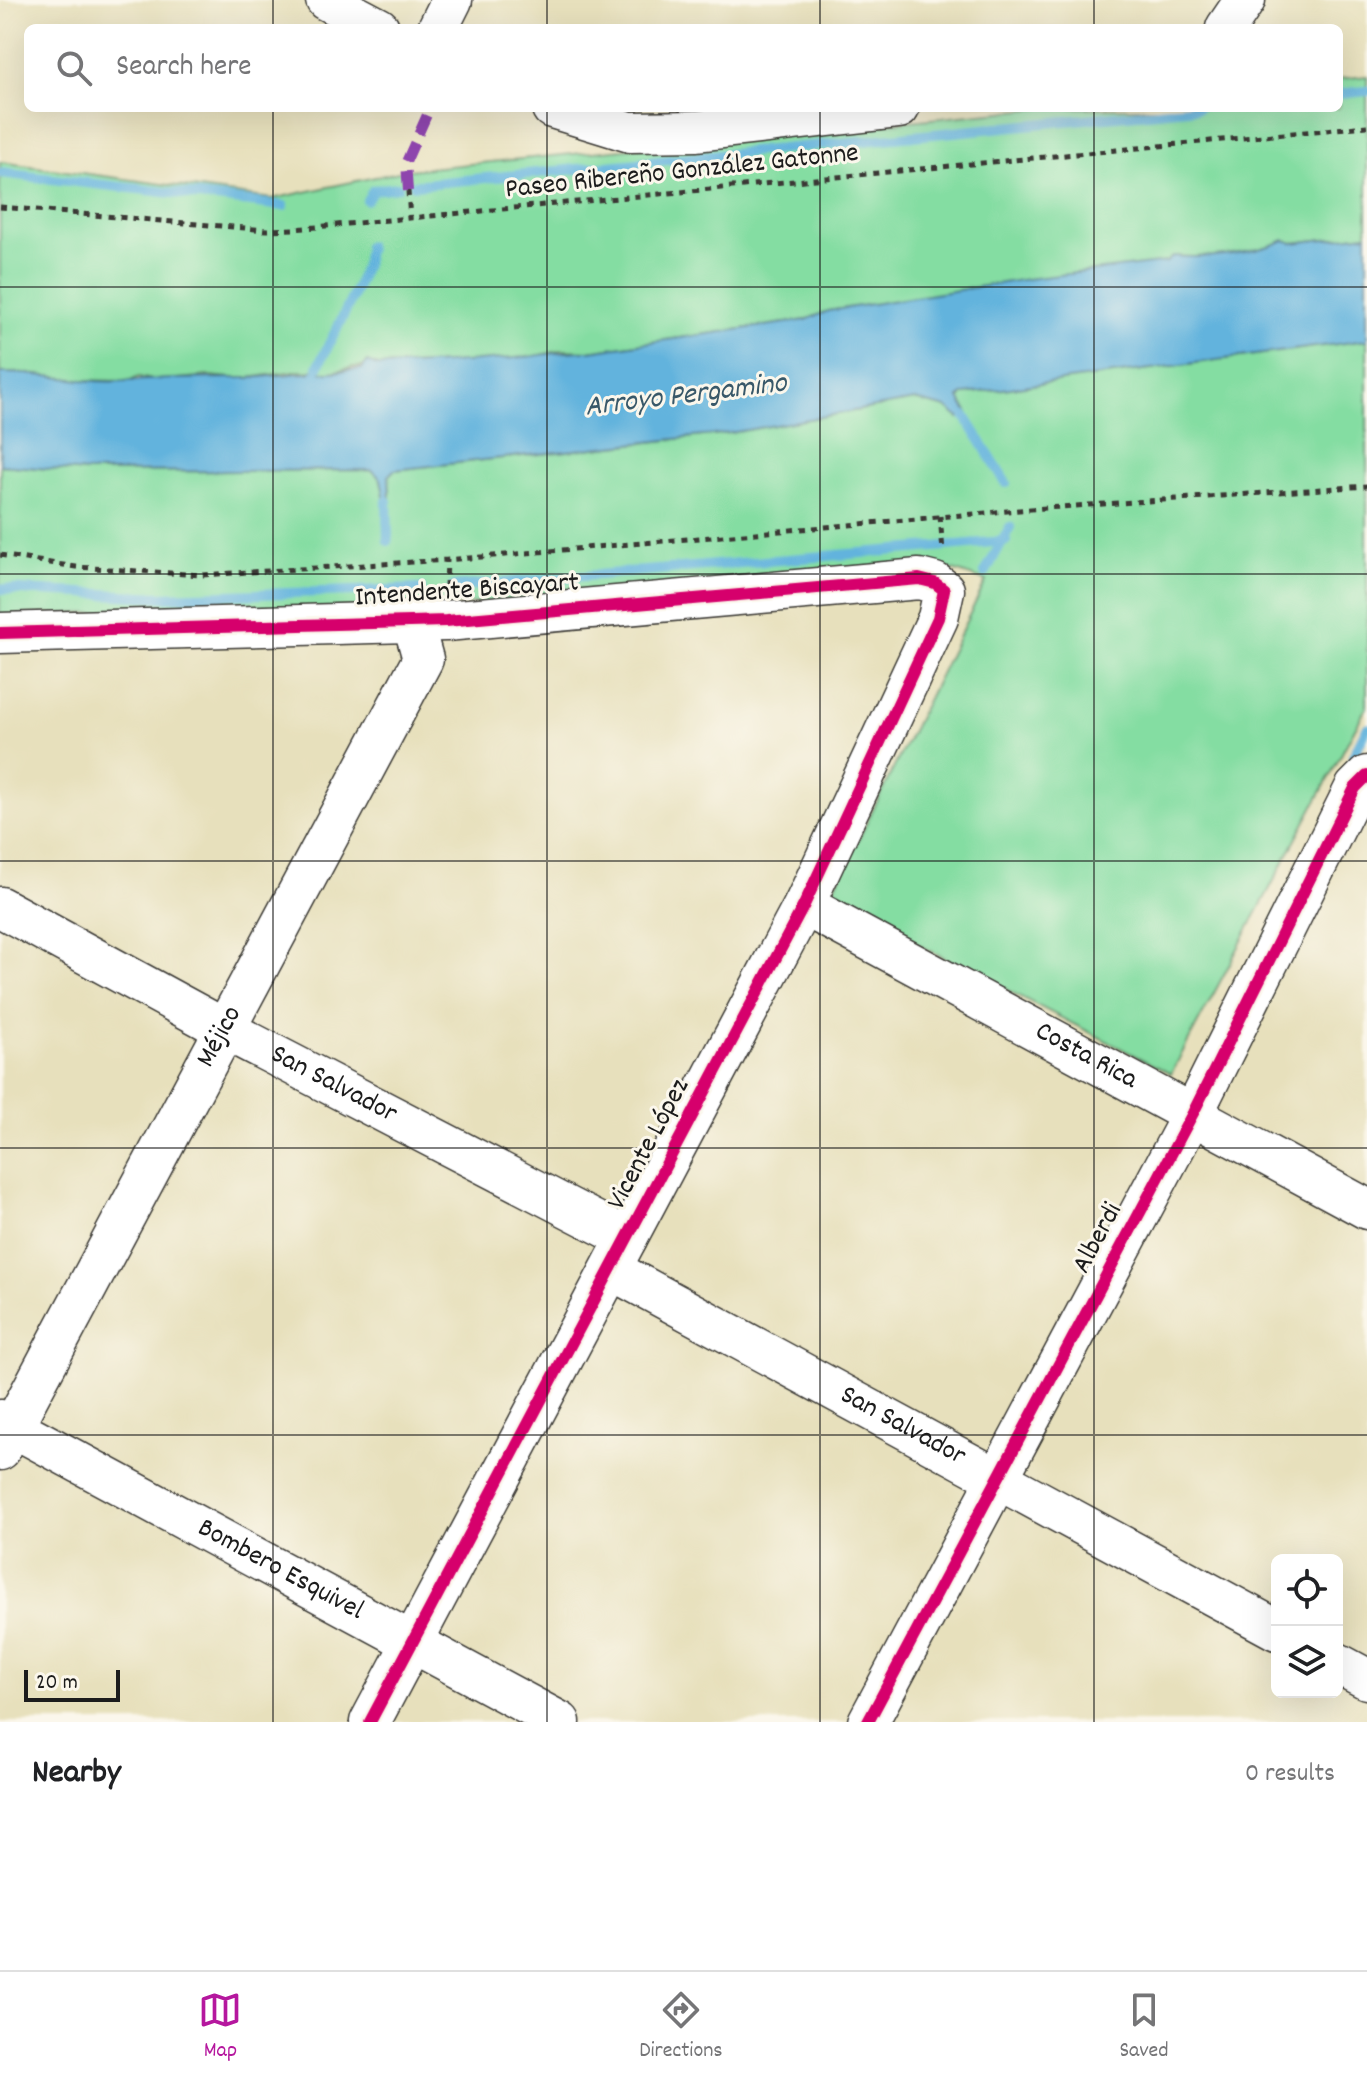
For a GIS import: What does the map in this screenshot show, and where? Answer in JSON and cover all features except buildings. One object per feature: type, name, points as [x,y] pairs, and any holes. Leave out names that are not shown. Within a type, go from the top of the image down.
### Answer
[{"type":"street","points":[[326,0],[371,24]]},
{"type":"street","points":[[440,24],[452,0]]},
{"type":"street","points":[[1229,24],[1245,0]]},
{"type":"street","points":[[565,112],[630,132],[697,131],[864,112]]},
{"type":"street","name":"Intendente Biscayart","points":[[0,633],[413,623],[919,579],[935,583]]},
{"type":"street","name":"Vicente López","points":[[370,1722],[804,905],[943,604],[944,590],[935,583]]},
{"type":"street","name":"Méjico","points":[[4,1432],[226,1030],[423,659],[413,623]]},
{"type":"street","name":"Alberdi","points":[[868,1722],[1000,1480],[1193,1113],[1355,788],[1367,776]]},
{"type":"street","name":"Costa Rica","points":[[804,905],[1367,1209]]},
{"type":"street","name":"San Salvador","points":[[0,907],[226,1030],[620,1254],[1000,1480],[1271,1627]]},
{"type":"street","name":"Bombero Esquivel","points":[[4,1432],[412,1642],[560,1722]]},
{"type":"street","points":[[1343,1666],[1367,1679]]},
{"type":"path","points":[[408,191],[410,219]]},
{"type":"path","points":[[0,555],[76,567],[201,575],[447,560],[940,516],[1367,486]]},
{"type":"path","points":[[940,516],[942,537]]},
{"type":"green space","points":[[1367,76],[1367,234],[1293,243],[1285,241],[1230,254],[1173,256],[1168,262],[828,311],[806,320],[589,351],[562,350],[533,357],[353,367],[332,372],[294,371],[243,379],[209,376],[158,381],[139,377],[127,381],[70,380],[0,373],[0,162],[272,199],[408,170],[1002,112],[1343,112],[1343,79]]},
{"type":"green space","points":[[1367,340],[1367,706],[1171,1074],[829,899],[986,581],[935,564],[442,606],[0,615],[0,465],[88,472],[373,470],[381,479],[385,500],[390,501],[389,475],[394,470],[730,433],[915,400],[947,408],[965,394]]},
{"type":"water","name":"Arroyo Pergamino","points":[[1367,234],[1367,340],[965,394],[959,398],[968,413],[959,418],[947,408],[915,400],[730,433],[394,470],[389,475],[390,502],[385,500],[381,479],[372,470],[88,472],[0,465],[0,373],[108,381],[250,378],[309,373],[316,367],[321,372],[362,369],[367,362],[378,366],[429,364],[589,351],[806,320],[828,311],[1027,279],[1167,262],[1173,256],[1230,254],[1285,240],[1293,243]]},
{"type":"waterway","points":[[1343,94],[1367,91]]},
{"type":"waterway","points":[[414,185],[1157,112]]},
{"type":"waterway","points":[[0,173],[284,206]]},
{"type":"waterway","points":[[367,200],[373,190],[398,187]]},
{"type":"waterway","points":[[318,367],[362,274],[368,246]]},
{"type":"waterway","points":[[965,416],[1006,483]]},
{"type":"waterway","points":[[387,501],[388,541]]},
{"type":"waterway","points":[[985,573],[1010,527]]},
{"type":"waterway","points":[[453,587],[1006,541]]},
{"type":"waterway","points":[[0,589],[161,597],[421,589]]},
{"type":"waterway","points":[[1353,756],[1367,728]]},
{"type":"marked path","points":[[408,191],[406,162],[428,112]]},
{"type":"cycle path","points":[[0,633],[446,621],[919,579],[935,583],[944,590],[938,618],[804,905],[370,1722]]},
{"type":"cycle path","points":[[868,1722],[1193,1113],[1355,788],[1367,776]]}]
